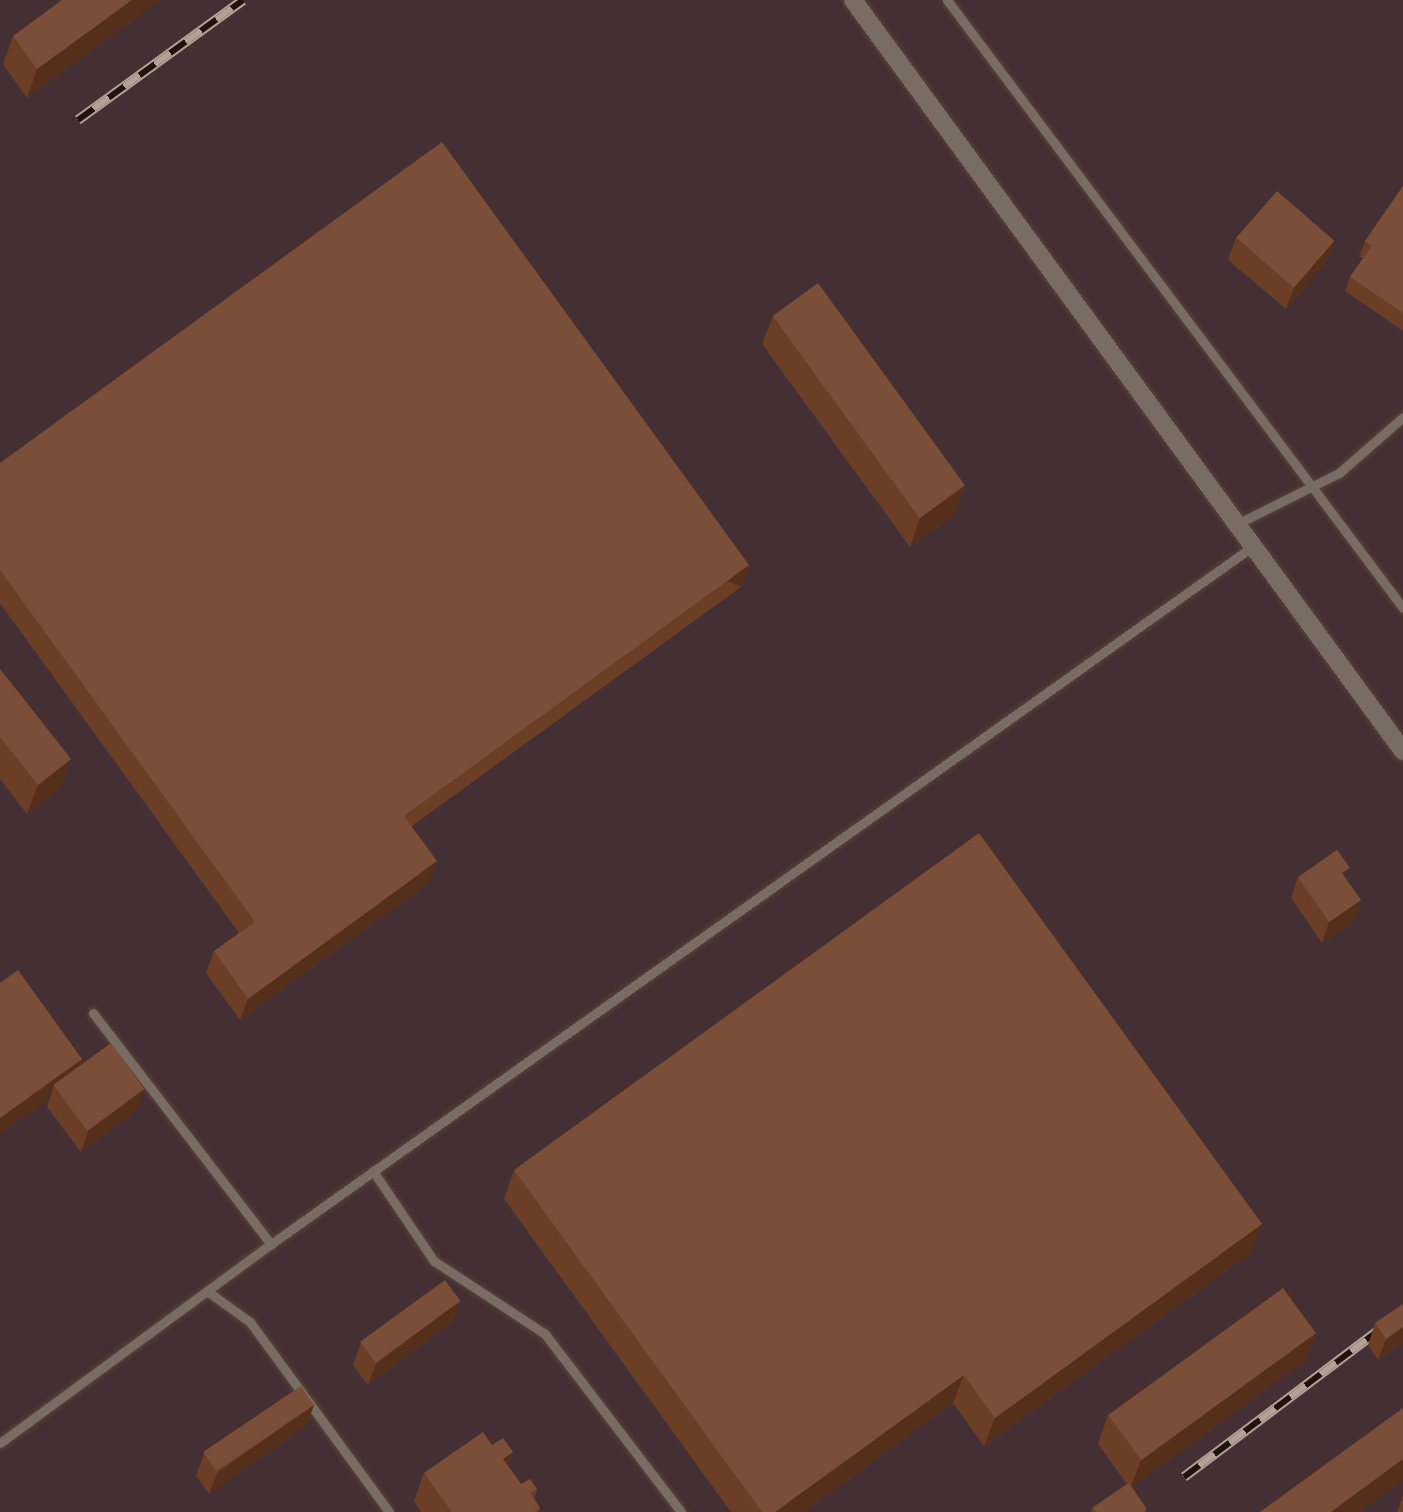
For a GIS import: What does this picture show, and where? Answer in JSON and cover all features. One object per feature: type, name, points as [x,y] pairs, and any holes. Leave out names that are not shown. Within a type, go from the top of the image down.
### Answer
[{"type":"street","points":[[853,0],[1403,750]]},
{"type":"lane","points":[[947,0],[1403,608]]},
{"type":"lane","points":[[1237,524],[1339,473],[1403,417]]},
{"type":"lane","points":[[0,1444],[271,1244],[1254,546]]},
{"type":"lane","points":[[93,1012],[271,1244]]},
{"type":"lane","points":[[374,1171],[434,1262],[545,1334],[681,1512]]},
{"type":"lane","points":[[207,1291],[250,1322],[389,1512]]},
{"type":"shaded area","points":[[0,0],[1403,0],[1403,1512],[0,1512]]},
{"type":"building","points":[[62,0],[132,0],[37,69],[13,36]]},
{"type":"building","points":[[442,142],[749,565],[404,816],[437,861],[248,999],[214,951],[255,922],[0,570],[0,463]]},
{"type":"building","points":[[1403,186],[1403,313],[1350,277],[1372,246],[1365,241]]},
{"type":"building","points":[[1277,191],[1334,241],[1294,288],[1236,238]]},
{"type":"building","points":[[818,283],[965,485],[920,518],[773,316]]},
{"type":"building","points":[[0,669],[71,759],[38,785],[0,737]]},
{"type":"building","points":[[979,833],[1262,1224],[995,1418],[964,1375],[775,1512],[762,1512],[514,1170]]},
{"type":"building","points":[[1337,850],[1350,868],[1342,873],[1361,900],[1329,922],[1298,877]]},
{"type":"building","points":[[18,970],[82,1059],[0,1118],[0,983]]},
{"type":"building","points":[[111,1043],[145,1089],[87,1131],[54,1085]]},
{"type":"building","points":[[445,1280],[460,1301],[375,1363],[360,1342]]},
{"type":"building","points":[[1283,1288],[1316,1333],[1141,1460],[1108,1415]]},
{"type":"building","points":[[1403,1304],[1403,1327],[1386,1339],[1375,1323]]},
{"type":"building","points":[[301,1386],[314,1405],[216,1471],[203,1452]]},
{"type":"building","points":[[1403,1408],[1403,1459],[1331,1512],[1260,1512]]},
{"type":"building","points":[[483,1432],[492,1445],[503,1438],[513,1452],[503,1459],[521,1484],[530,1479],[537,1489],[530,1493],[540,1508],[534,1512],[452,1512],[424,1473]]},
{"type":"building","points":[[1129,1483],[1147,1509],[1143,1512],[1096,1512],[1092,1508]]},
{"type":"railway","points":[[78,120],[243,0]]},
{"type":"railway","points":[[1184,1477],[1403,1312]]}]
